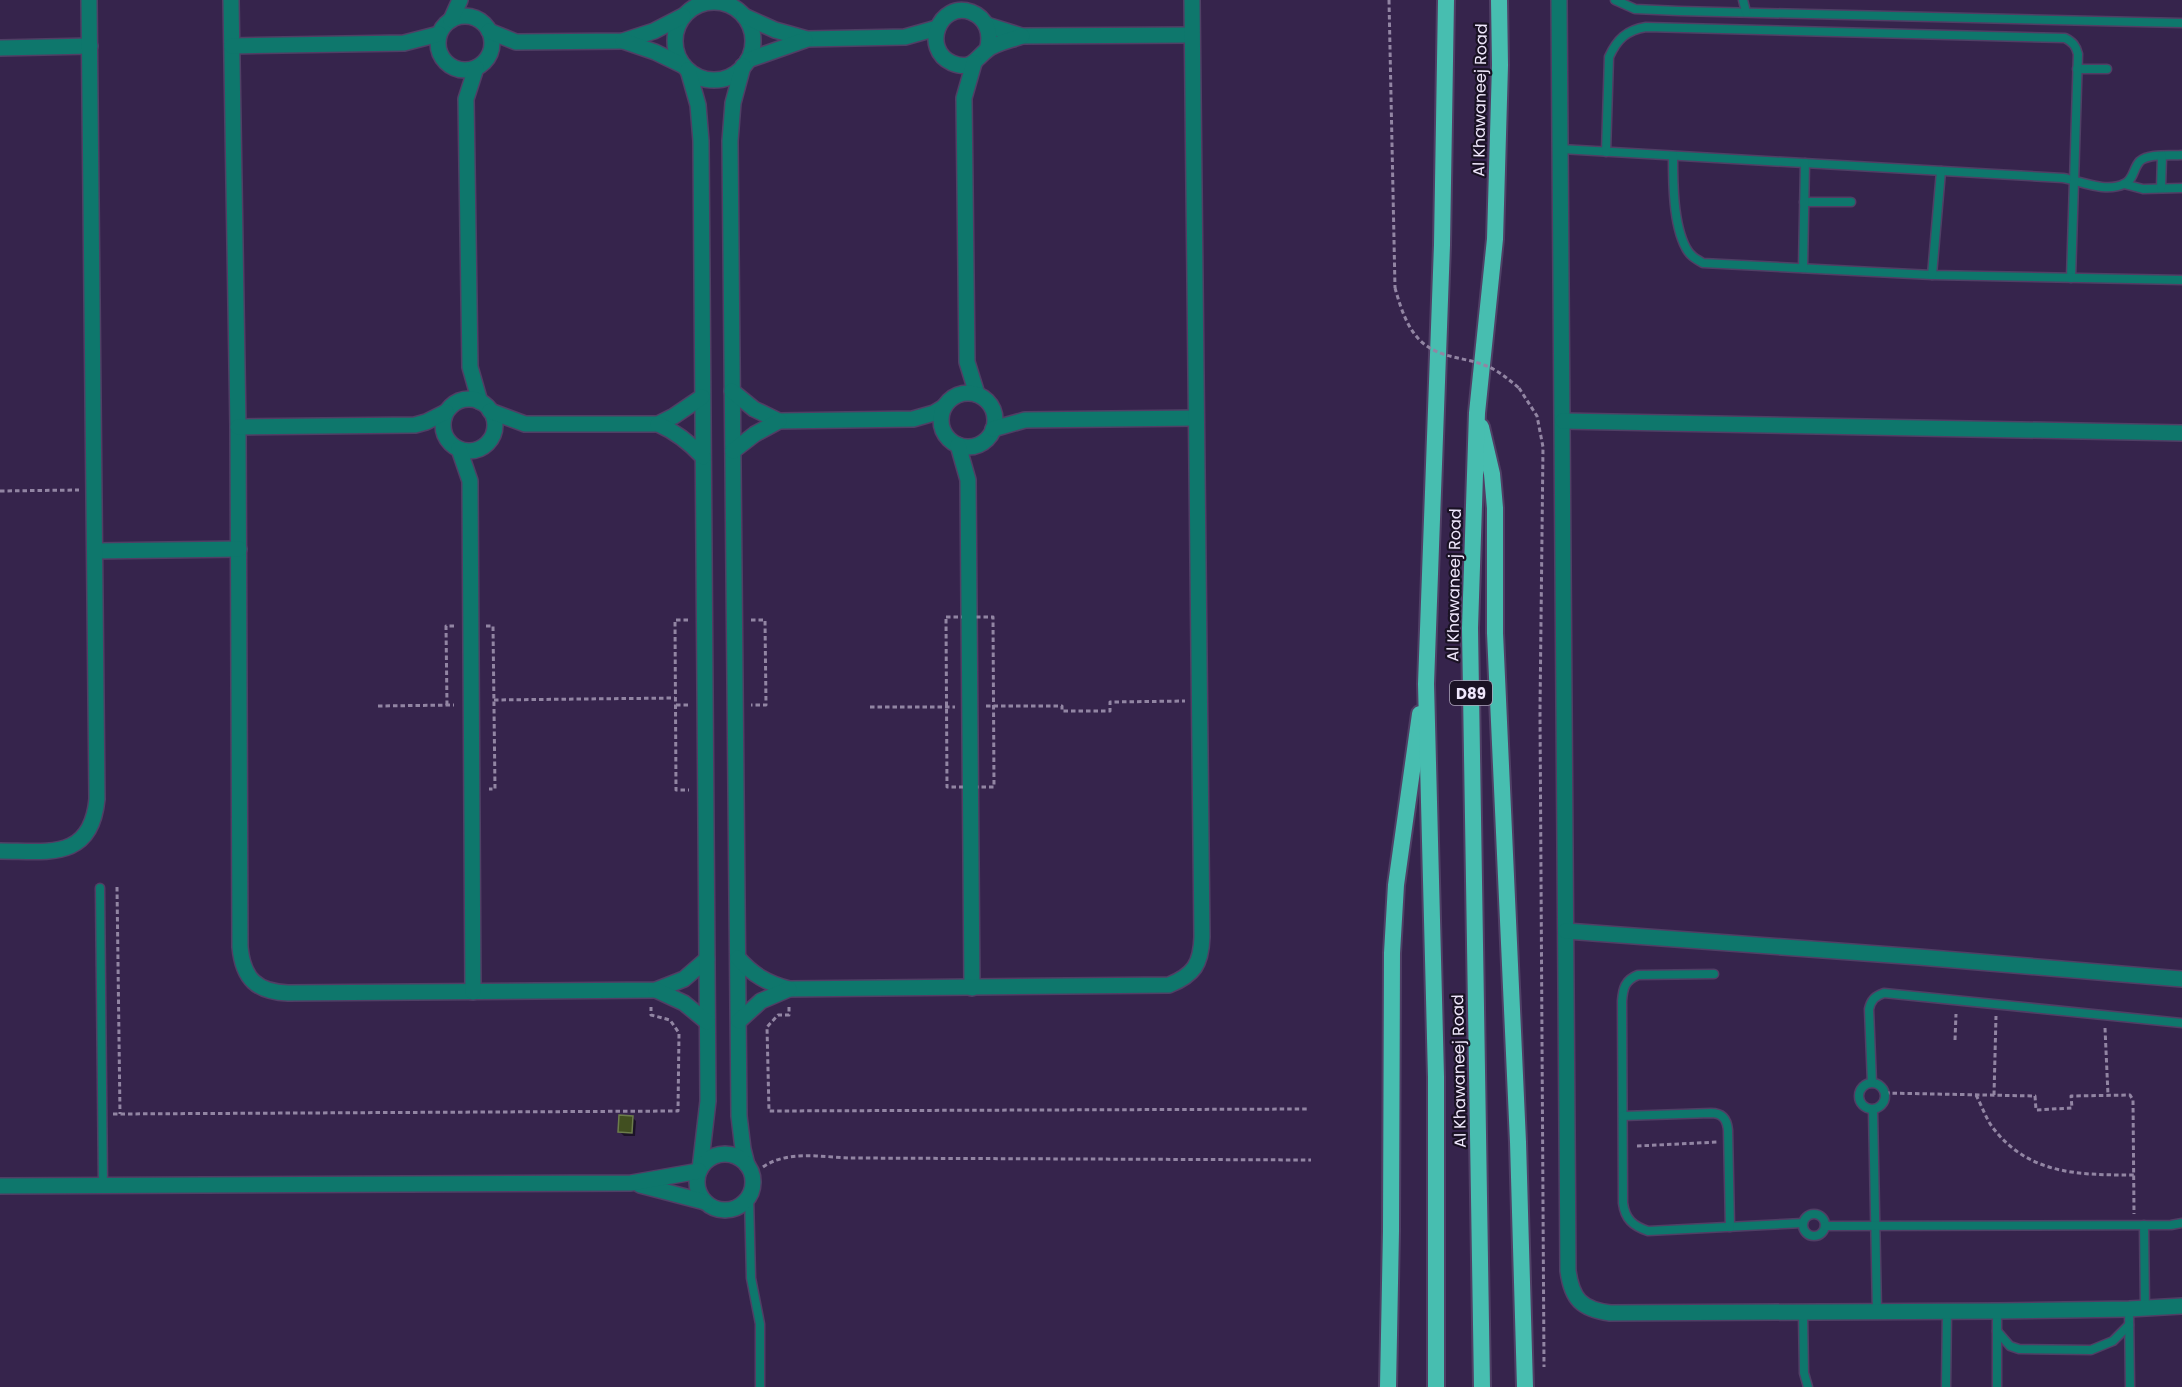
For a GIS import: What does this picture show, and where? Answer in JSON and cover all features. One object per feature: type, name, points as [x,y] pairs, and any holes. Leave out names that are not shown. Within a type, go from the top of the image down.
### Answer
[{"type":"highway","name":"Al Khawaneej Road","points":[[1436,1387],[1436,1077],[1426,684],[1442,245],[1446,0]]},
{"type":"highway","name":"Al Khawaneej Road","points":[[1482,1387],[1470,628],[1477,413],[1495,239],[1500,65],[1498,0]]},
{"type":"highway","points":[[1477,413],[1492,474],[1495,508],[1495,633],[1518,1143],[1525,1387]]},
{"type":"highway","points":[[1388,1387],[1392,953],[1396,885],[1404,818],[1426,684]]},
{"type":"street","points":[[0,851],[58,851],[74,844],[88,832],[96,816],[89,0]]},
{"type":"street","points":[[231,0],[238,427],[241,962],[248,976],[259,987],[272,993],[473,992],[653,990],[684,979],[707,958]]},
{"type":"street","points":[[232,46],[404,43],[439,34],[451,20],[460,0]]},
{"type":"street","points":[[468,0],[475,18],[489,31],[516,42],[623,41],[654,31],[686,10],[711,2],[720,2],[738,9],[775,30],[807,39],[905,37],[937,28]]},
{"type":"street","points":[[738,958],[760,978],[789,989],[1168,985],[1184,979],[1195,968],[1202,953],[1202,937],[1192,0]]},
{"type":"street","points":[[1559,0],[1568,1271],[1570,1288],[1579,1302],[1593,1311],[1610,1312],[1997,1311],[2182,1306]]},
{"type":"street","points":[[938,51],[935,40],[937,28],[953,7],[962,10],[970,6],[987,25],[990,37],[987,50]]},
{"type":"street","points":[[631,1183],[724,1210],[734,1209],[742,1204],[749,1196],[752,1186],[743,1149],[739,1116],[730,122],[737,84],[753,42],[752,33],[738,9]]},
{"type":"street","points":[[686,10],[675,33],[676,51],[686,68],[698,105],[700,123],[708,1101],[697,1188],[705,1203]]},
{"type":"street","points":[[451,20],[463,16],[475,18]]},
{"type":"street","points":[[987,25],[1022,36],[1192,34]]},
{"type":"street","points":[[489,31],[492,43],[489,55]]},
{"type":"street","points":[[439,34],[438,46],[466,99]]},
{"type":"street","points":[[977,394],[967,362],[964,98],[974,63],[987,50],[1022,36]]},
{"type":"street","points":[[905,37],[938,51],[953,63],[963,65],[974,63]]},
{"type":"street","points":[[623,41],[655,52],[701,77],[716,80],[731,76],[745,63],[807,39]]},
{"type":"street","points":[[470,481],[495,426],[470,368],[466,99],[476,68],[489,55],[516,42]]},
{"type":"street","points":[[404,43],[464,70],[476,68]]},
{"type":"street","points":[[0,48],[90,46]]},
{"type":"street","points":[[953,63],[964,98]]},
{"type":"street","points":[[732,391],[754,409],[779,421],[913,419],[934,413],[950,401],[962,393],[977,394],[989,402],[993,409],[995,415],[993,429],[990,436],[979,445],[969,447],[958,445],[948,438],[941,420],[950,401],[967,362]]},
{"type":"street","points":[[470,368],[443,424],[445,436],[453,446],[471,451],[525,424]]},
{"type":"street","points":[[658,424],[702,397]]},
{"type":"street","points":[[238,427],[415,425],[436,418],[450,407],[466,399],[525,424],[658,424],[675,432],[703,456]]},
{"type":"street","points":[[993,409],[1024,420]]},
{"type":"street","points":[[993,429],[1024,420],[1196,418]]},
{"type":"street","points":[[913,419],[945,433]]},
{"type":"street","points":[[733,451],[755,434],[779,421]]},
{"type":"street","points":[[1563,421],[2182,433]]},
{"type":"street","points":[[415,425],[445,436]]},
{"type":"street","points":[[958,445],[968,480],[972,988]]},
{"type":"street","points":[[968,480],[979,445]]},
{"type":"street","points":[[459,449],[470,481],[473,992]]},
{"type":"street","points":[[95,551],[239,549]]},
{"type":"street","points":[[1566,931],[2182,979]]},
{"type":"street","points":[[739,1021],[761,1000],[789,989]]},
{"type":"street","points":[[653,990],[684,1003],[707,1022]]},
{"type":"street","points":[[0,1186],[631,1183],[700,1170],[707,1161],[717,1156],[728,1155],[739,1158],[749,1170]]},
{"type":"lane","points":[[1615,0],[1635,9],[1677,7],[1746,12],[2182,23]]},
{"type":"lane","points":[[1743,0],[1746,12]]},
{"type":"lane","points":[[1606,152],[1609,57],[1614,45],[1634,29],[1646,27],[2065,38],[2072,41],[2076,47],[2077,69],[2070,278]]},
{"type":"lane","points":[[2077,69],[2107,69]]},
{"type":"lane","points":[[1561,149],[2063,178],[2104,186],[2124,184],[2143,189],[2182,188]]},
{"type":"lane","points":[[2124,184],[2130,180],[2140,161],[2151,157],[2182,155]]},
{"type":"lane","points":[[1673,156],[1676,210],[1686,248],[1693,257],[1703,263],[1932,275],[2182,280]]},
{"type":"lane","points":[[2161,188],[2162,156]]},
{"type":"lane","points":[[1803,268],[1805,163]]},
{"type":"lane","points":[[1932,275],[1941,171]]},
{"type":"lane","points":[[1804,202],[1851,202]]},
{"type":"lane","points":[[100,888],[103,1185]]},
{"type":"lane","points":[[1714,974],[1638,975],[1629,978],[1624,985],[1622,1001],[1624,1213],[1638,1228],[1648,1232],[1803,1223]]},
{"type":"lane","points":[[1872,1083],[1869,1009],[1876,996],[1884,993],[2182,1023]]},
{"type":"lane","points":[[1872,1083],[1883,1088],[1886,1093],[1883,1105],[1873,1110],[1862,1106],[1859,1094],[1866,1084],[1872,1083]]},
{"type":"lane","points":[[1873,1110],[1877,1312]]},
{"type":"lane","points":[[1623,1116],[1718,1113],[1727,1123],[1730,1227]]},
{"type":"lane","points":[[749,1196],[751,1278],[760,1324],[760,1387]]},
{"type":"lane","points":[[1803,1223],[1813,1214],[1822,1217],[1825,1226]]},
{"type":"lane","points":[[1803,1223],[1806,1233],[1815,1236],[1820,1234],[1825,1226]]},
{"type":"lane","points":[[1825,1226],[2134,1226],[2182,1223]]},
{"type":"lane","points":[[2144,1225],[2145,1308]]},
{"type":"lane","points":[[2128,1309],[2130,1387]]},
{"type":"lane","points":[[1946,1387],[1947,1311]]},
{"type":"lane","points":[[1997,1311],[1997,1387]]},
{"type":"lane","points":[[1803,1312],[1804,1373],[1808,1387]]},
{"type":"lane","points":[[1997,1331],[2010,1346],[2019,1349],[2091,1350],[2113,1341],[2129,1325]]},
{"type":"path","points":[[1389,0],[1395,288],[1401,310],[1411,329],[1428,347],[1443,354],[1483,365],[1502,374],[1519,388],[1537,416],[1543,447],[1540,734],[1544,1372]]},
{"type":"path","points":[[0,491],[94,490]]},
{"type":"path","points":[[704,620],[675,620],[676,790],[705,790]]},
{"type":"path","points":[[494,700],[676,698]]},
{"type":"path","points":[[870,707],[1062,706],[1062,711],[1110,711],[1110,702],[1200,701]]},
{"type":"path","points":[[378,706],[494,705]]},
{"type":"path","points":[[117,887],[120,1114]]},
{"type":"path","points":[[789,989],[789,1015],[778,1015],[766,1027],[769,1111],[1308,1109]]},
{"type":"path","points":[[103,1115],[678,1111],[679,1033],[670,1020],[651,1016],[653,990]]},
{"type":"path","points":[[1955,1040],[1956,1000]]},
{"type":"path","points":[[1994,1095],[1996,1004]]},
{"type":"path","points":[[2104,1015],[2108,1095]]},
{"type":"path","points":[[1886,1093],[2035,1096],[2036,1110],[2072,1108],[2071,1096],[2127,1094],[2133,1097],[2134,1226]]},
{"type":"path","points":[[1976,1095],[1993,1128],[2019,1154],[2052,1170],[2089,1174],[2134,1174]]},
{"type":"path","points":[[1623,1147],[1728,1141]]},
{"type":"path","points":[[749,1170],[770,1162],[805,1156],[1311,1160]]},
{"type":"building","points":[[619,1115],[633,1116],[632,1133],[618,1132]]}]
